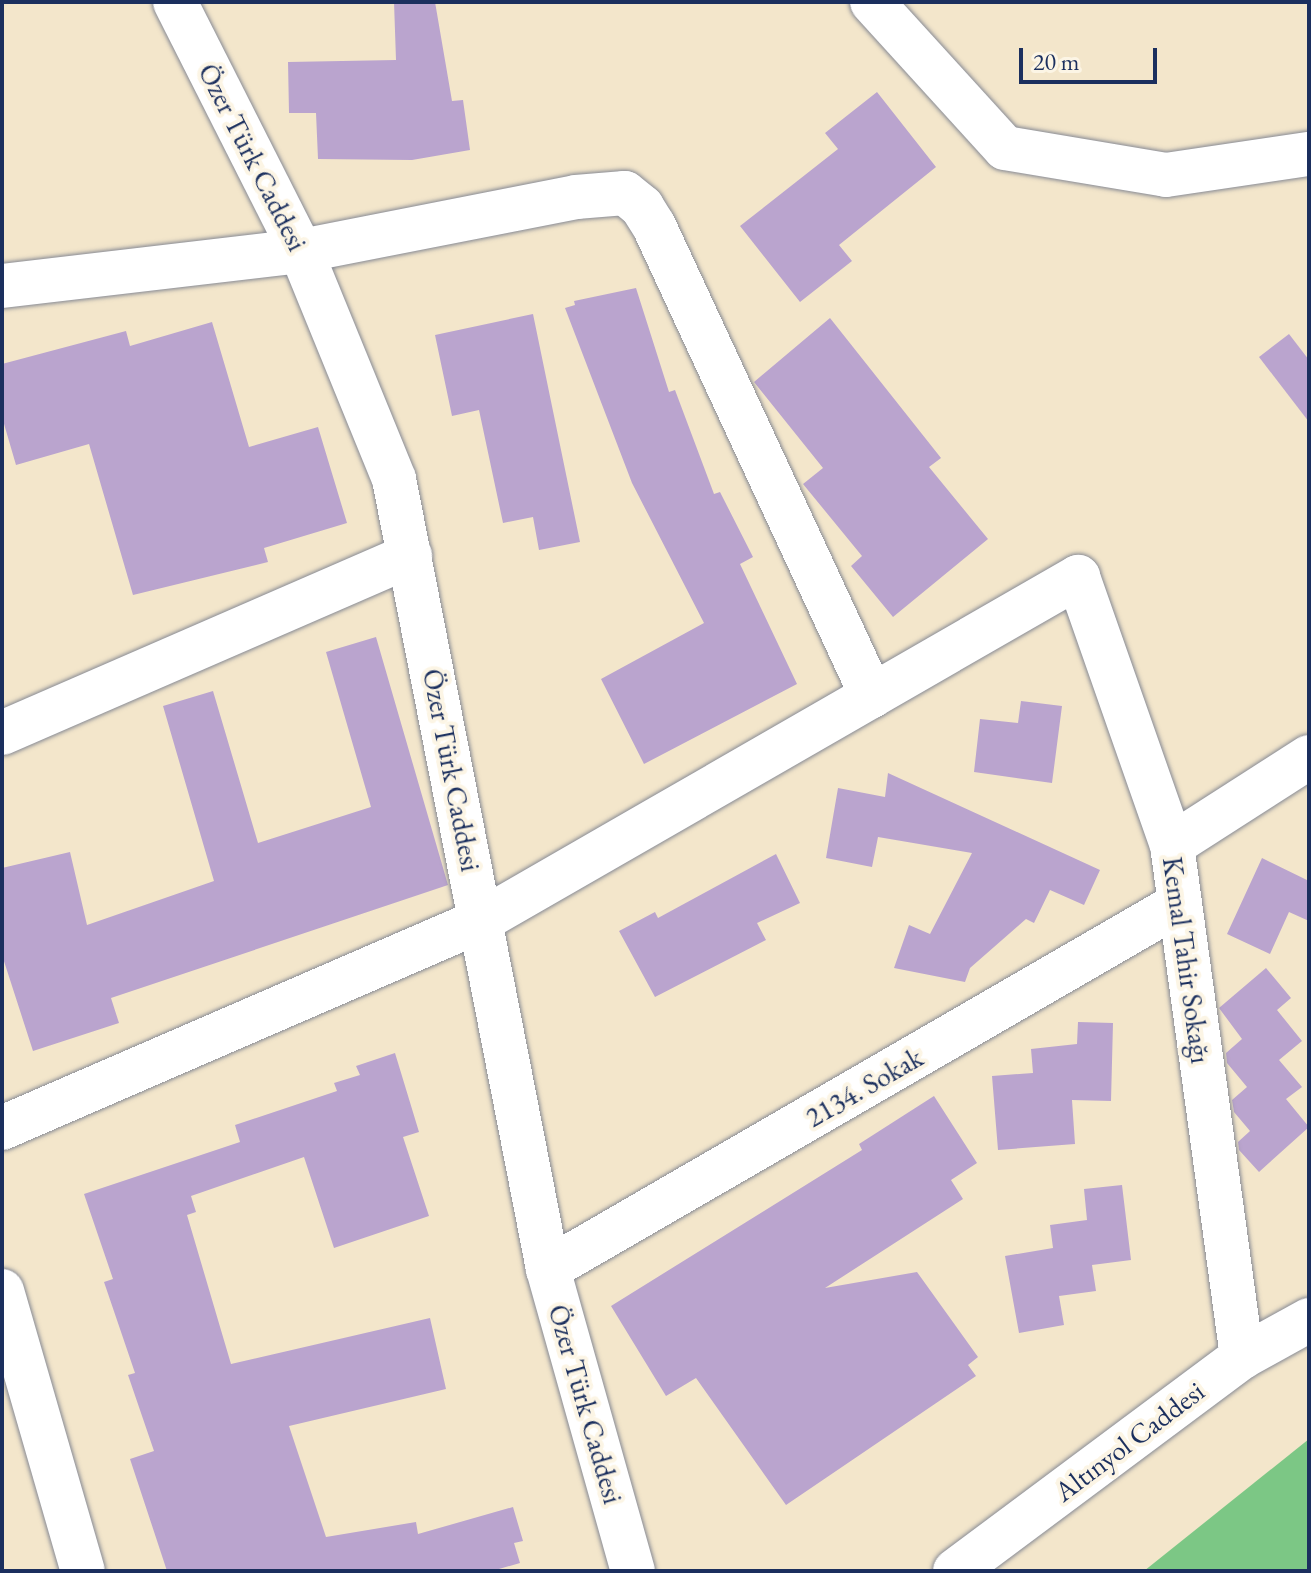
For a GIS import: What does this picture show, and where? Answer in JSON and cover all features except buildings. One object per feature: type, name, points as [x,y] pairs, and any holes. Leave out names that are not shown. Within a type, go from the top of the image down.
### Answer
[{"type":"street","name":"Özer Türk Caddesi","points":[[175,2],[301,251],[394,479],[548,1269],[633,1571]]},
{"type":"street","points":[[872,2],[1005,148],[1166,175],[1309,154]]},
{"type":"street","points":[[2,286],[301,251],[576,197],[625,193],[642,207],[654,226],[872,696],[482,920],[2,1128]]},
{"type":"street","points":[[2,733],[410,556]]},
{"type":"street","name":"Kemal Tahir Sokağı","points":[[872,696],[1078,577],[1172,845],[1242,1357]]},
{"type":"street","points":[[1172,845],[1309,757]]},
{"type":"street","name":"2134. Sokak","points":[[548,1269],[1179,904]]},
{"type":"street","points":[[2,1291],[83,1571]]},
{"type":"street","name":"Altınyol Caddesi","points":[[955,1571],[1242,1357],[1309,1320]]},
{"type":"green space","points":[[1309,1439],[1309,1571],[1144,1571]]}]
